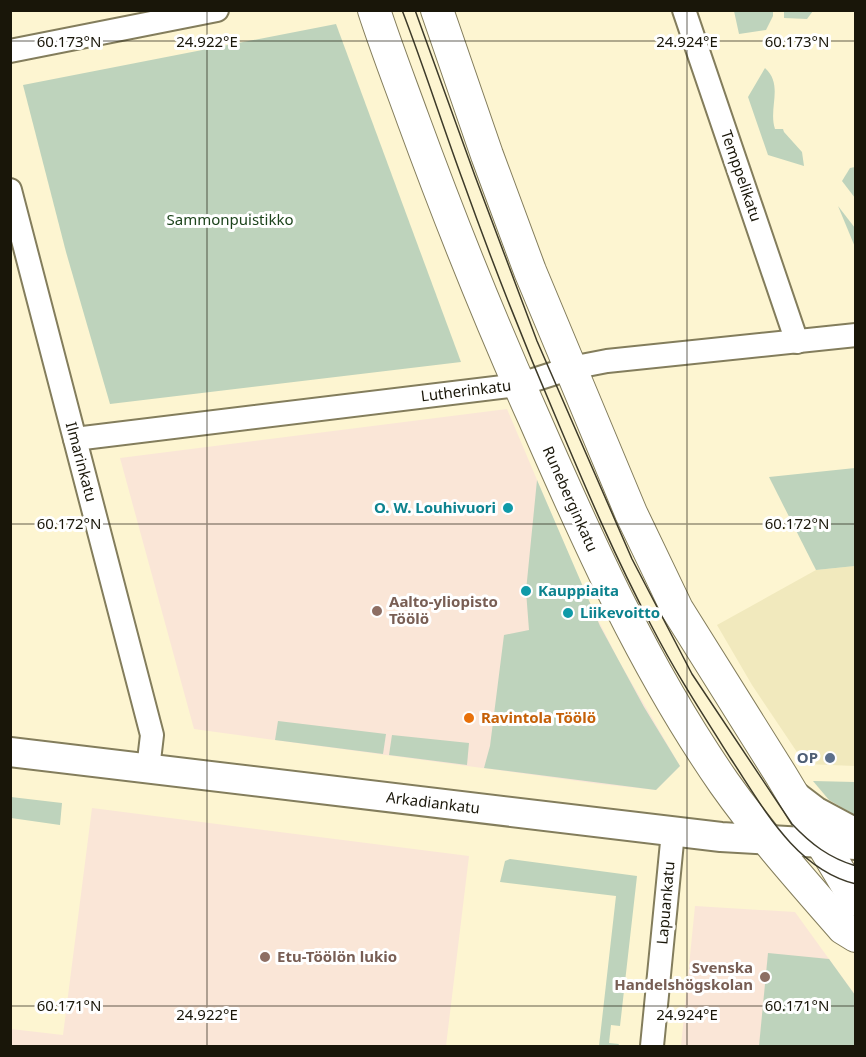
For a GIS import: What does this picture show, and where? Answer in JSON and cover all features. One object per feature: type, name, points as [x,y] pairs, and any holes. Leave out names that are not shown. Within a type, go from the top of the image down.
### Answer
[{"type":"main road","name":"Runeberginkatu","points":[[374,10],[439,190],[518,385],[582,529],[634,635],[666,693],[711,763],[768,841],[843,928],[855,936]]},
{"type":"main road","points":[[437,10],[518,239],[631,513],[678,609],[855,900]]},
{"type":"street","points":[[10,51],[217,10]]},
{"type":"street","name":"Temppelikatu","points":[[684,10],[797,342]]},
{"type":"street","name":"Ilmarinkatu","points":[[10,190],[152,735],[148,769]]},
{"type":"street","name":"Lutherinkatu","points":[[75,439],[518,385],[571,368],[607,361],[855,335]]},
{"type":"street","name":"Arkadiankatu","points":[[10,752],[673,832],[823,845],[855,845]]},
{"type":"street","points":[[792,794],[815,811],[855,833]]},
{"type":"street","name":"Lapuankatu","points":[[652,1047],[673,832]]},
{"type":"shaded area","name":"Aalto-yliopisto Töölö","points":[[507,409],[587,598],[619,661],[680,766],[656,790],[194,729],[120,458]]},
{"type":"shaded area","points":[[855,566],[855,766],[805,764],[752,685],[717,625],[816,570]]},
{"type":"shaded area","name":"Etu-Töölön lukio","points":[[92,808],[469,856],[446,1046],[11,1046],[11,1029],[63,1035]]},
{"type":"shaded area","name":"Svenska Handelshögskolan","points":[[695,906],[795,912],[855,995],[855,1046],[681,1046]]},
{"type":"green space","points":[[784,10],[813,11],[807,19],[784,18]]},
{"type":"green space","points":[[734,11],[773,11],[773,16],[766,30],[739,34]]},
{"type":"green space","name":"Sammonpuistikko","points":[[336,24],[461,362],[110,404],[66,252],[23,85]]},
{"type":"green space","points":[[765,68],[774,82],[773,121],[775,129],[783,129],[802,152],[804,166],[768,155],[748,97]]},
{"type":"green space","points":[[856,167],[855,198],[842,181],[850,168]]},
{"type":"green space","points":[[838,206],[855,228],[855,247]]},
{"type":"green space","points":[[855,468],[855,566],[816,570],[769,477]]},
{"type":"green space","points":[[537,480],[600,626],[644,707],[680,766],[656,790],[484,768],[490,746],[504,635],[529,630],[526,591]]},
{"type":"green space","points":[[278,721],[386,734],[383,754],[275,740]]},
{"type":"green space","points":[[392,735],[469,743],[467,765],[389,755]]},
{"type":"green space","points":[[813,781],[855,782],[855,815],[829,800]]},
{"type":"green space","points":[[11,797],[62,803],[60,825],[11,818]]},
{"type":"green space","points":[[510,859],[637,876],[620,1026],[611,1025],[609,1043],[619,1044],[618,1046],[599,1046],[616,896],[500,882],[505,861]]},
{"type":"green space","points":[[768,953],[829,959],[855,995],[855,1046],[759,1046]]},
{"type":"tram line","points":[[402,10],[520,331],[602,524],[651,625],[710,726],[755,797],[783,834],[815,865],[834,876],[856,884]]},
{"type":"tram line","points":[[415,10],[537,341],[632,559],[692,674],[792,824],[821,850],[856,866]]},
{"type":"place","name":"O. W. Louhivuori","points":[[508,508]]},
{"type":"place","name":"Kauppiaita","points":[[526,591]]},
{"type":"place","name":"Aalto-yliopisto Töölö","points":[[377,611]]},
{"type":"place","name":"Liikevoitto","points":[[568,613]]},
{"type":"place","name":"Ravintola Töölö","points":[[469,718]]},
{"type":"place","name":"OP","points":[[830,758]]},
{"type":"place","name":"Etu-Töölön lukio","points":[[265,957]]},
{"type":"place","name":"Svenska Handelshögskolan","points":[[765,977]]}]
